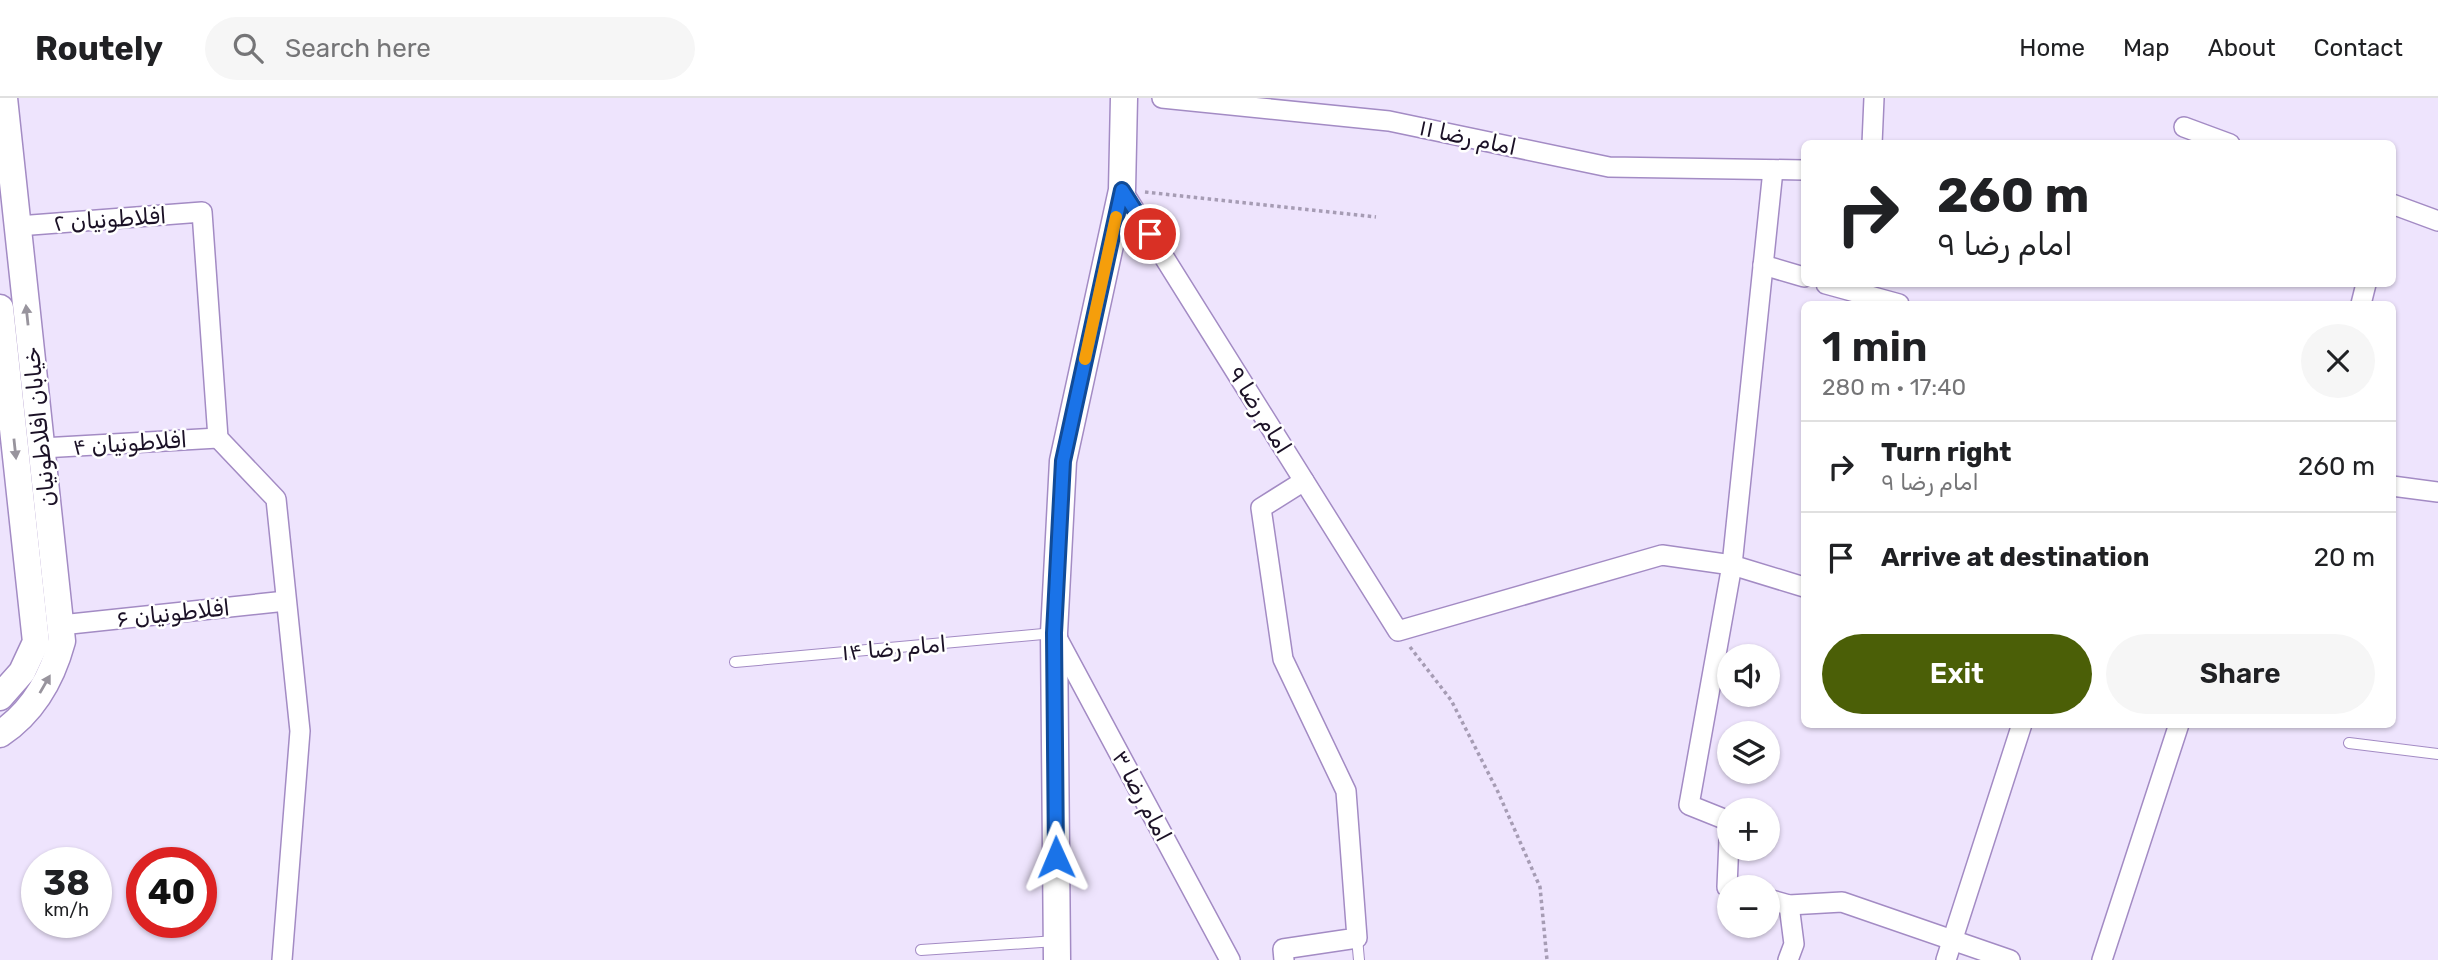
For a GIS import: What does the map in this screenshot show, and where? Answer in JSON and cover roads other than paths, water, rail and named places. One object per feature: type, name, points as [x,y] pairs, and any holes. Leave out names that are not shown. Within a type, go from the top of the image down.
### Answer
[{"type":"street","name":"خیابان افلاطونیان","points":[[0,734],[31,705],[46,683],[62,641],[4,98]]},
{"type":"street","points":[[1057,950],[1054,633],[1063,461],[1122,190],[1125,98]]},
{"type":"street","name":"امام رضا ۱۱","points":[[1162,98],[1389,121],[1609,167],[1801,170]]},
{"type":"street","points":[[1872,140],[1874,98]]},
{"type":"street","points":[[2184,127],[2219,140]]},
{"type":"street","points":[[1717,816],[1689,805],[1732,565],[1773,170]]},
{"type":"street","name":"امام رضا ۹","points":[[1122,190],[1398,631],[1662,555],[1732,565]]},
{"type":"street","points":[[2396,205],[2438,221]]},
{"type":"street","name":"افلاطونیان ۲","points":[[18,226],[202,212],[218,438]]},
{"type":"street","points":[[1763,265],[1801,276]]},
{"type":"street","points":[[1837,287],[1888,301]]},
{"type":"street","name":"خیابان افلاطونیان","points":[[0,308],[36,642],[22,672],[0,697]]},
{"type":"street","points":[[218,438],[276,499],[300,731],[282,960]]},
{"type":"street","name":"افلاطونیان ۴","points":[[42,448],[218,438]]},
{"type":"street","points":[[1284,960],[1283,949],[1357,938],[1346,791],[1283,659],[1261,508],[1304,481]]},
{"type":"street","points":[[2396,487],[2438,492]]},
{"type":"street","points":[[1732,565],[1801,586]]},
{"type":"street","name":"افلاطونیان ۶","points":[[61,625],[286,601]]},
{"type":"street","name":"امام رضا ۳","points":[[1054,633],[1230,960]]},
{"type":"street","points":[[1946,960],[2021,728]]},
{"type":"street","points":[[2102,960],[2178,728]]},
{"type":"street","points":[[1780,902],[1789,905],[1842,902],[2010,960]]},
{"type":"street","points":[[1788,960],[1794,944],[1789,905]]},
{"type":"lane","name":"امام رضا ۱۴","points":[[734,662],[1054,633]]},
{"type":"lane","points":[[2349,743],[2438,754]]},
{"type":"lane","points":[[1357,938],[1359,960]]},
{"type":"lane","points":[[921,950],[1057,950]]}]
